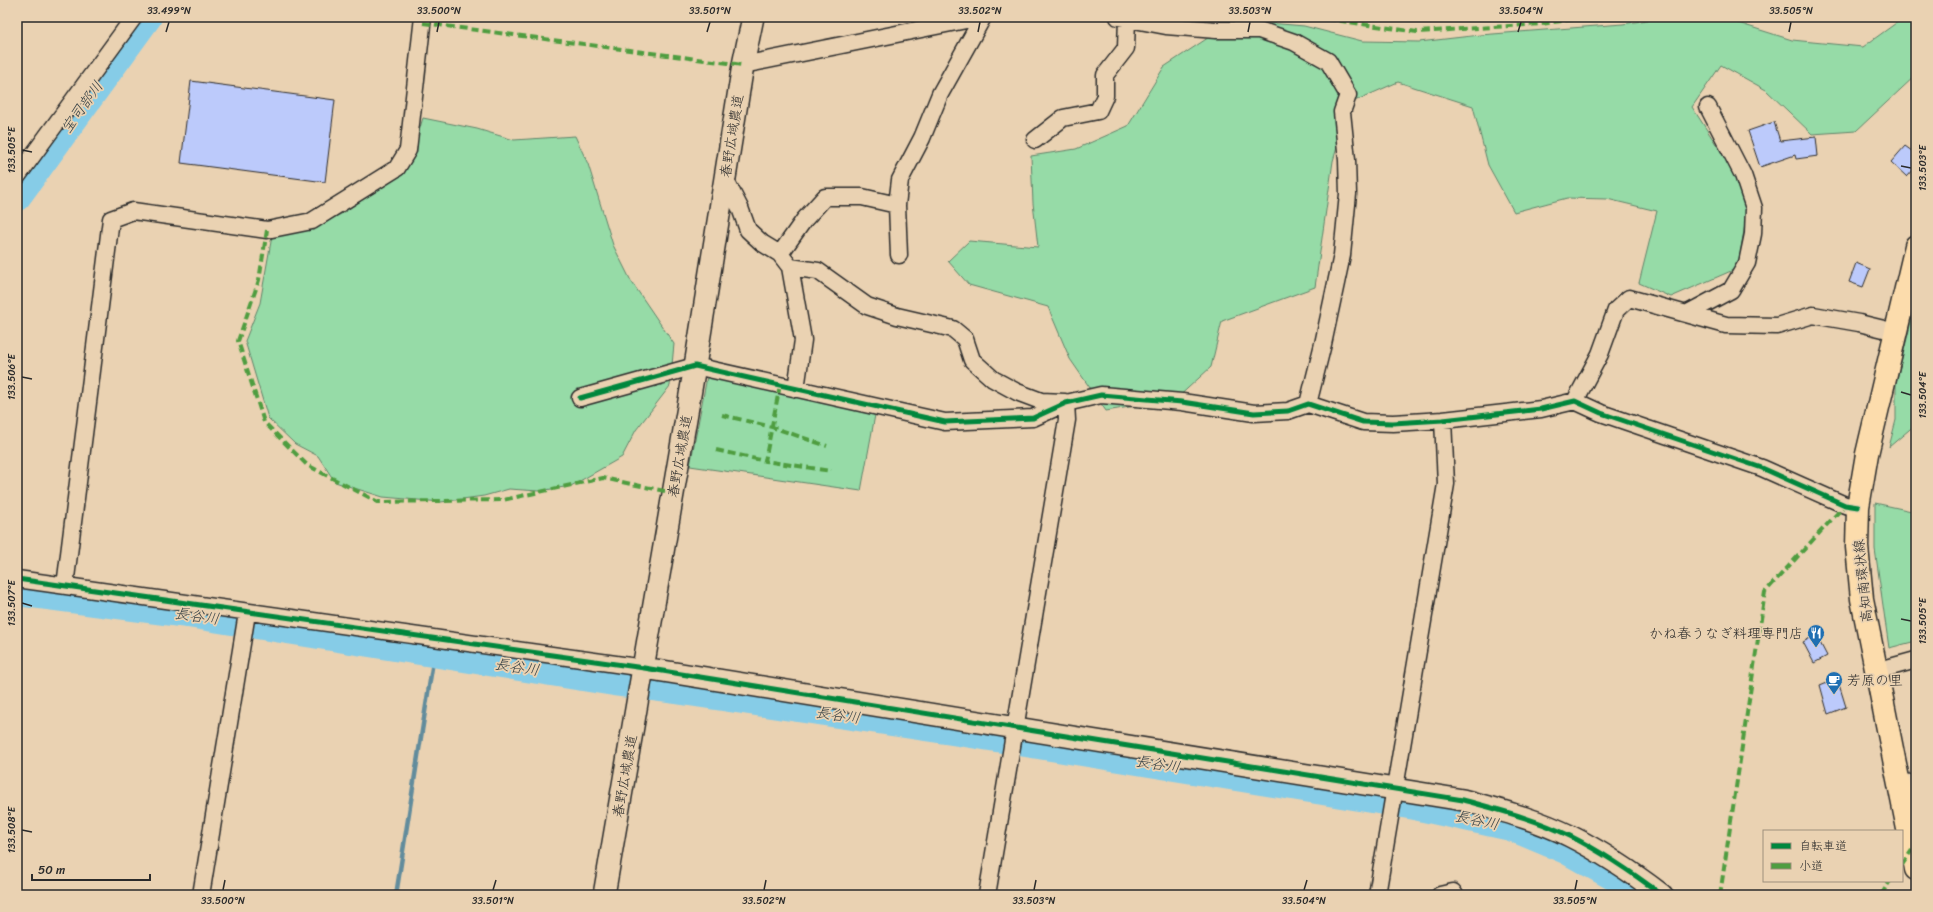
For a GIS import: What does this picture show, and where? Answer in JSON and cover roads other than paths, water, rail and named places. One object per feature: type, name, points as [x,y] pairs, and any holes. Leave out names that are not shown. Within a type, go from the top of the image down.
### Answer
[{"type":"main road","name":"高知南環状線","points":[[1916,246],[1867,454],[1858,507],[1857,547],[1862,599],[1876,671],[1907,784],[1916,869]]},
{"type":"street","points":[[17,177],[134,17]]},
{"type":"street","points":[[65,586],[111,219],[133,211],[267,230],[312,221],[397,168],[408,150],[423,17]]},
{"type":"street","name":"春野広域農道","points":[[604,895],[695,366],[743,65],[753,17]]},
{"type":"street","points":[[743,65],[982,17]]},
{"type":"street","points":[[898,255],[897,205],[900,180],[922,138],[940,94],[982,17]]},
{"type":"street","points":[[1035,140],[1063,118],[1098,111],[1105,96],[1105,75],[1126,48],[1123,18],[1166,26],[1216,30],[1258,30],[1294,42],[1328,61],[1348,95],[1342,112],[1347,160],[1348,194],[1342,255],[1323,344],[1308,404]]},
{"type":"street","points":[[1688,313],[1731,290],[1747,263],[1754,234],[1754,208],[1743,175],[1708,107]]},
{"type":"street","points":[[725,179],[740,208],[748,230],[762,243],[780,254],[790,267],[803,340],[796,389]]},
{"type":"street","points":[[780,254],[804,220],[825,197],[862,196],[897,205]]},
{"type":"street","points":[[790,267],[818,271],[867,306],[897,316],[953,329],[965,339],[972,360],[993,379],[1017,392],[1041,401],[1066,402],[1101,395],[1182,402],[1254,413],[1288,412],[1308,404],[1363,422],[1393,423],[1443,420],[1541,409],[1575,401],[1601,414],[1762,468],[1845,505],[1858,507]]},
{"type":"street","points":[[1575,401],[1600,354],[1616,310],[1629,298],[1688,313],[1726,325],[1777,326],[1813,315],[1859,323],[1896,332]]},
{"type":"street","points":[[580,398],[695,366],[945,422],[1033,418],[1066,402]]},
{"type":"street","points":[[987,895],[1067,420],[1066,402]]},
{"type":"street","points":[[1377,895],[1446,484],[1443,420]]},
{"type":"street","points":[[17,579],[644,668],[1014,737],[1392,799],[1463,800],[1527,818],[1570,836],[1628,870],[1662,895]]},
{"type":"street","points":[[201,895],[248,613]]},
{"type":"street","points":[[1876,671],[1916,660]]},
{"type":"street","points":[[1440,895],[1453,892],[1455,895]]},
{"type":"waterway","name":"宝司部川","points":[[17,197],[148,17]]},
{"type":"waterway","name":"長谷川","points":[[17,592],[188,614],[614,682],[965,733],[1415,806],[1511,827],[1566,850],[1625,883],[1641,895]]},
{"type":"waterway","points":[[396,895],[434,655]]},
{"type":"place","name":"かね春うなぎ料理専門店","points":[[1816,648]]},
{"type":"place","name":"芳原の里","points":[[1834,695]]}]
